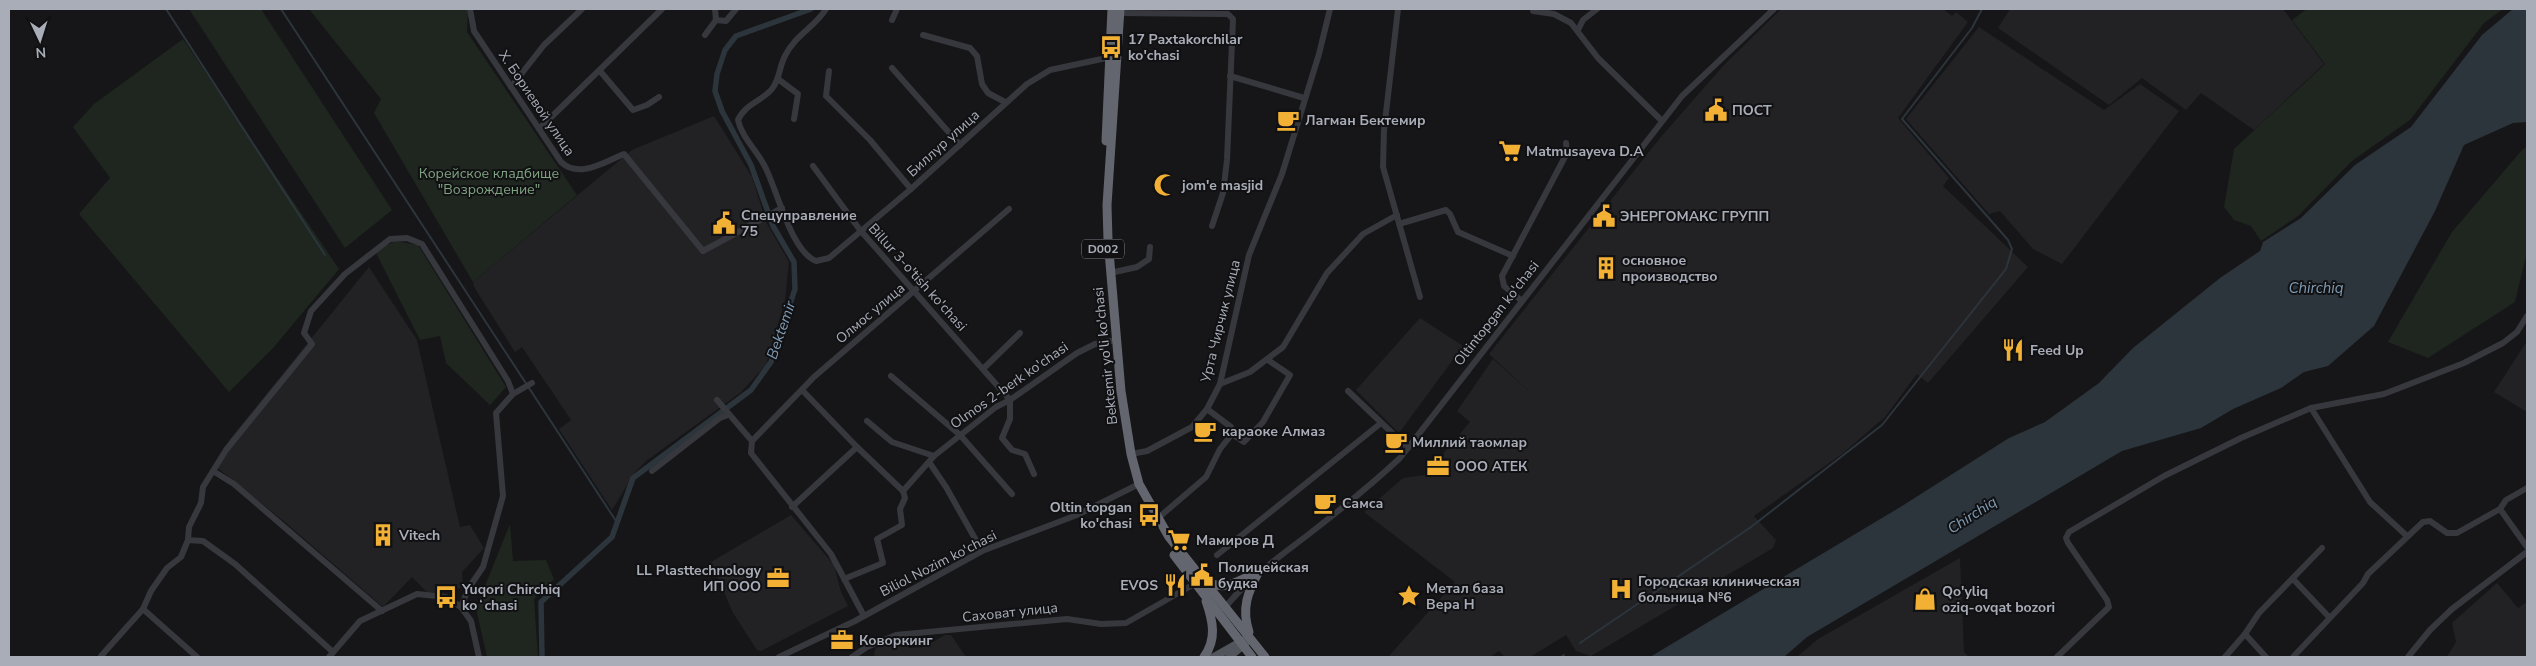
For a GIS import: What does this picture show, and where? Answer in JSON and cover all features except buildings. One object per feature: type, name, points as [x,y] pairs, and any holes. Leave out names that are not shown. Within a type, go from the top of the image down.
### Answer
[{"type":"highway","name":"Bektemir yo'li ko'chasi","points":[[1117,10],[1111,57],[1102,239],[1122,441],[1137,485],[1165,542],[1223,611],[1241,644],[1252,657]]},
{"type":"highway","name":"Bektemir yo'li ko'chasi","points":[[1117,10],[1108,205],[1110,273],[1121,391],[1130,454],[1137,485],[1157,519],[1198,580],[1203,591],[1250,637],[1266,657]]},
{"type":"highway","points":[[1198,580],[1223,587],[1259,571]]},
{"type":"highway","points":[[1250,637],[1245,621],[1244,606],[1248,592],[1259,571]]},
{"type":"highway","points":[[1203,591],[1211,614],[1213,631],[1212,643],[1204,657]]},
{"type":"main road","points":[[1229,657],[1250,637]]},
{"type":"main road","points":[[1214,657],[1241,644]]},
{"type":"street","name":"Х. Бориевой улица","points":[[470,9],[474,31],[538,129],[567,168],[583,170],[624,154],[703,251],[764,216],[782,208]]},
{"type":"street","points":[[511,87],[544,45],[582,9]]},
{"type":"street","points":[[538,129],[662,9]]},
{"type":"street","points":[[705,35],[716,20],[716,9]]},
{"type":"street","points":[[716,20],[726,21],[736,9]]},
{"type":"street","points":[[782,208],[766,168],[738,120],[744,110],[771,90],[778,79],[785,56],[796,40],[820,18],[826,9]]},
{"type":"street","points":[[892,20],[897,9]]},
{"type":"street","name":"Урта Чирчик улица","points":[[1130,454],[1147,451],[1192,427],[1207,409],[1220,384],[1249,255],[1282,174],[1319,54],[1330,9]]},
{"type":"street","points":[[1398,9],[1382,154],[1383,167],[1397,215],[1399,230],[1420,297]]},
{"type":"street","points":[[1533,9],[1533,11],[1564,18],[1578,30],[1598,58],[1662,122]]},
{"type":"street","points":[[1578,30],[1583,20],[1597,9]]},
{"type":"street","name":"Oltintopgan ko'chasi","points":[[1223,611],[1236,592],[1259,571],[1348,503],[1387,470],[1408,448],[1682,96],[1774,9]]},
{"type":"street","points":[[1117,10],[1228,14],[1233,24],[1227,160],[1223,193],[1212,226]]},
{"type":"street","points":[[923,35],[970,48],[977,56],[982,84],[988,93],[1005,102]]},
{"type":"street","name":"Биллур улица","points":[[782,208],[803,253],[809,259],[822,261],[911,189],[1005,102],[1028,84],[1050,70],[1111,57]]},
{"type":"street","points":[[892,68],[960,145]]},
{"type":"street","points":[[600,71],[632,110],[647,106],[659,97]]},
{"type":"street","points":[[829,71],[826,96],[870,140],[911,189]]},
{"type":"street","points":[[1230,76],[1304,98]]},
{"type":"street","points":[[778,79],[798,94],[794,119]]},
{"type":"street","points":[[1522,300],[1504,286],[1502,281],[1504,272],[1567,153],[1566,143]]},
{"type":"street","name":"Billur 3-o'tish ko'chasi","points":[[813,166],[860,230],[1010,400]]},
{"type":"street","name":"Олмос улица","points":[[752,441],[814,377],[1009,209]]},
{"type":"street","points":[[1399,224],[1446,210],[1450,214],[1458,232],[1513,256]]},
{"type":"street","points":[[1220,384],[1250,372],[1283,347],[1292,336],[1327,273],[1363,234],[1397,215]]},
{"type":"street","points":[[103,657],[101,656],[143,610],[151,591],[167,568],[181,557],[188,540],[189,527],[201,504],[203,487],[226,450],[312,344],[304,333],[311,311],[345,274],[390,239],[407,238],[422,244],[516,392]]},
{"type":"street","points":[[1110,273],[1144,264],[1149,259],[1150,247]]},
{"type":"street","points":[[2056,657],[2109,607],[2068,543],[2066,538],[2069,532],[2164,476],[2241,438],[2312,408],[2384,394],[2464,363],[2509,339],[2527,316]]},
{"type":"street","points":[[983,369],[1020,333]]},
{"type":"street","name":"Olmos 2-berk ko'chasi","points":[[903,491],[934,456],[996,407],[1010,400],[1077,353],[1095,344],[1111,341]]},
{"type":"street","points":[[1232,434],[1244,442],[1262,422],[1290,375],[1268,360]]},
{"type":"street","points":[[890,376],[960,435],[1012,494]]},
{"type":"street","points":[[461,607],[468,589],[483,567],[504,496],[496,413],[516,392],[532,383]]},
{"type":"street","points":[[802,390],[857,448],[903,491],[905,498],[900,509],[902,525],[877,539],[883,563],[844,579]]},
{"type":"street","points":[[1348,390],[1408,448]]},
{"type":"street","points":[[717,400],[752,441],[751,453],[827,549],[864,616]]},
{"type":"street","points":[[1010,400],[1010,419],[1002,438],[1012,450],[1024,454],[1034,474]]},
{"type":"street","points":[[2312,408],[2370,502],[2407,536]]},
{"type":"street","points":[[1157,519],[1206,477],[1220,449],[1232,434],[1231,427],[1207,409]]},
{"type":"street","points":[[652,471],[727,414]]},
{"type":"street","points":[[867,421],[892,442],[934,456]]},
{"type":"street","points":[[1217,555],[1382,423]]},
{"type":"street","points":[[792,507],[857,448]]},
{"type":"street","points":[[929,462],[946,487],[982,551]]},
{"type":"street","points":[[213,471],[234,484],[382,611]]},
{"type":"street","name":"Biliol Nozim ko'chasi","points":[[780,657],[864,616],[982,551],[1077,515],[1137,485]]},
{"type":"street","points":[[2292,657],[2407,536],[2427,521],[2434,523],[2447,533],[2457,534],[2500,509],[2506,500],[2527,488]]},
{"type":"street","points":[[2500,509],[2527,547]]},
{"type":"street","points":[[188,540],[204,541],[235,564],[331,655],[360,621],[417,594],[446,597],[461,607],[471,621],[480,657]]},
{"type":"street","points":[[2224,657],[2245,634],[2259,613],[2322,548]]},
{"type":"street","points":[[2408,657],[2430,630],[2452,609],[2527,552]]},
{"type":"street","points":[[2293,579],[2329,617]]},
{"type":"street","name":"Саховат улица","points":[[852,657],[868,647],[896,635],[1067,619],[1101,624],[1126,622],[1198,580]]},
{"type":"street","points":[[143,610],[197,657]]},
{"type":"street","points":[[2245,634],[2266,657]]},
{"type":"shaded area","points":[[1781,9],[1943,9],[1952,16],[1956,12],[1968,22],[1898,118],[1949,178],[1943,186],[2028,267],[1928,383],[1917,374],[1885,417],[1842,454],[1754,516],[1776,540],[1773,548],[1591,656],[1576,651],[1566,635],[1530,657],[1505,657],[1499,651],[1490,657],[1388,657],[1455,582],[1364,512],[1403,478],[1425,475],[1470,422],[1457,411],[1493,359],[1533,395],[1489,354],[1660,138],[1723,66]]},
{"type":"shaded area","points":[[2010,9],[2283,9],[2324,64],[2254,130],[2201,93],[2186,110],[2142,78],[2109,105],[1998,28]]},
{"type":"shaded area","points":[[1979,27],[2104,110],[2140,84],[2179,111],[2062,264],[2033,249],[2000,211],[1989,214],[1906,119]]},
{"type":"shaded area","points":[[714,116],[752,177],[766,222],[789,262],[785,300],[766,365],[740,393],[646,461],[635,472],[612,510],[559,429],[571,420],[522,347],[515,352],[474,287],[473,282],[632,150]]},
{"type":"shaded area","points":[[369,267],[417,340],[460,527],[470,525],[484,548],[462,572],[463,587],[440,593],[427,592],[412,577],[383,607],[286,523],[215,466],[230,439]]},
{"type":"shaded area","points":[[1420,318],[1463,346],[1399,433],[1356,390]]},
{"type":"shaded area","points":[[2527,341],[2527,412],[2494,392]]},
{"type":"shaded area","name":"LL Plasttechnology ИП ООО","points":[[791,515],[834,565],[841,592],[848,606],[761,651],[757,650],[733,613],[711,562]]},
{"type":"shaded area","name":"Qo'yliq oziq-ovqat bozori","points":[[1960,558],[1964,652],[1969,657],[1797,657],[1818,639]]},
{"type":"shaded area","points":[[2497,583],[2518,608],[2527,602],[2527,657],[2447,657],[2456,642],[2452,623]]},
{"type":"shaded area","points":[[945,635],[951,635],[966,657],[875,657],[874,654],[876,648],[901,636],[909,648],[924,647]]},
{"type":"green space","points":[[189,9],[261,9],[392,210],[345,248]]},
{"type":"green space","name":"Корейское кладбище \"Возрождение\"","points":[[309,9],[468,9],[467,32],[577,195],[473,282],[374,113],[381,99]]},
{"type":"green space","points":[[2307,9],[2503,9],[2484,23],[2410,120],[2352,161],[2298,216],[2261,241],[2251,226],[2234,220],[2224,207],[2234,149],[2325,64],[2292,20]]},
{"type":"green space","points":[[183,39],[339,269],[274,347],[229,392],[79,214],[110,178],[73,127],[94,104]]},
{"type":"green space","points":[[2527,147],[2527,252],[2515,302],[2428,358],[2388,342],[2452,232],[2522,150]]},
{"type":"green space","points":[[395,241],[418,245],[506,387],[490,405],[446,363],[440,336],[420,340],[375,251]]},
{"type":"green space","points":[[510,524],[513,561],[546,560],[554,579],[534,599],[538,657],[487,657],[476,608]]},
{"type":"water","name":"Chirchiq","points":[[2513,9],[2527,9],[2527,122],[2513,123],[2464,145],[2435,211],[2374,326],[2328,366],[2304,372],[2281,388],[2233,409],[2201,428],[2122,451],[1807,637],[1784,657],[1650,657],[1902,506],[2009,438],[2045,422],[2099,383],[2133,348],[2220,278],[2260,251],[2263,242],[2301,218],[2355,165],[2411,127],[2482,35]]},
{"type":"waterway","points":[[166,9],[325,255]]},
{"type":"waterway","points":[[281,9],[616,521]]},
{"type":"waterway","name":"Bektemir","points":[[542,657],[541,602],[612,537],[633,478],[751,390],[771,362],[795,289],[794,262],[773,226],[751,165],[722,111],[715,91],[717,74],[725,50],[736,36],[811,9]]},
{"type":"waterway","points":[[1580,643],[1751,527],[1882,425],[2006,269],[2012,249],[2008,240],[1902,119],[1972,28],[1982,9]]},
{"type":"place","name":"17 Paxtakorchilar ko'chasi","points":[[1111,47]]},
{"type":"place","name":"ПОСТ","points":[[1716,110]]},
{"type":"place","name":"Лагман Бектемир","points":[[1288,120]]},
{"type":"place","name":"Matmusayeva D.A","points":[[1510,151]]},
{"type":"place","name":"jom'e masjid","points":[[1165,185]]},
{"type":"place","name":"ЭНЕРГОМАКС ГРУПП","points":[[1604,216]]},
{"type":"place","name":"Спецуправление 75","points":[[724,223]]},
{"type":"place","name":"основное производство","points":[[1606,268]]},
{"type":"place","name":"Feed Up","points":[[2013,350]]},
{"type":"place","name":"караоке Алмаз","points":[[1205,431]]},
{"type":"place","name":"Миллий таомлар","points":[[1396,442]]},
{"type":"place","name":"ООО АТЕК","points":[[1438,466]]},
{"type":"place","name":"Самса","points":[[1325,503]]},
{"type":"place","name":"Oltin topgan ko'chasi","points":[[1149,515]]},
{"type":"place","name":"Vitech","points":[[383,535]]},
{"type":"place","name":"Мамиров Д","points":[[1179,540]]},
{"type":"place","name":"Полицейская будка","points":[[1202,575]]},
{"type":"place","name":"LL Plasttechnology ИП ООО","points":[[778,578]]},
{"type":"place","name":"EVOS","points":[[1175,585]]},
{"type":"place","name":"Городская клиническая больница №6","points":[[1621,589]]},
{"type":"place","name":"Метал база Вера Н","points":[[1409,596]]},
{"type":"place","name":"Yuqori Chirchiq koʻchasi","points":[[446,597]]},
{"type":"place","name":"Qo'yliq oziq-ovqat bozori","points":[[1925,599]]},
{"type":"place","name":"Коворкинг","points":[[842,640]]}]
